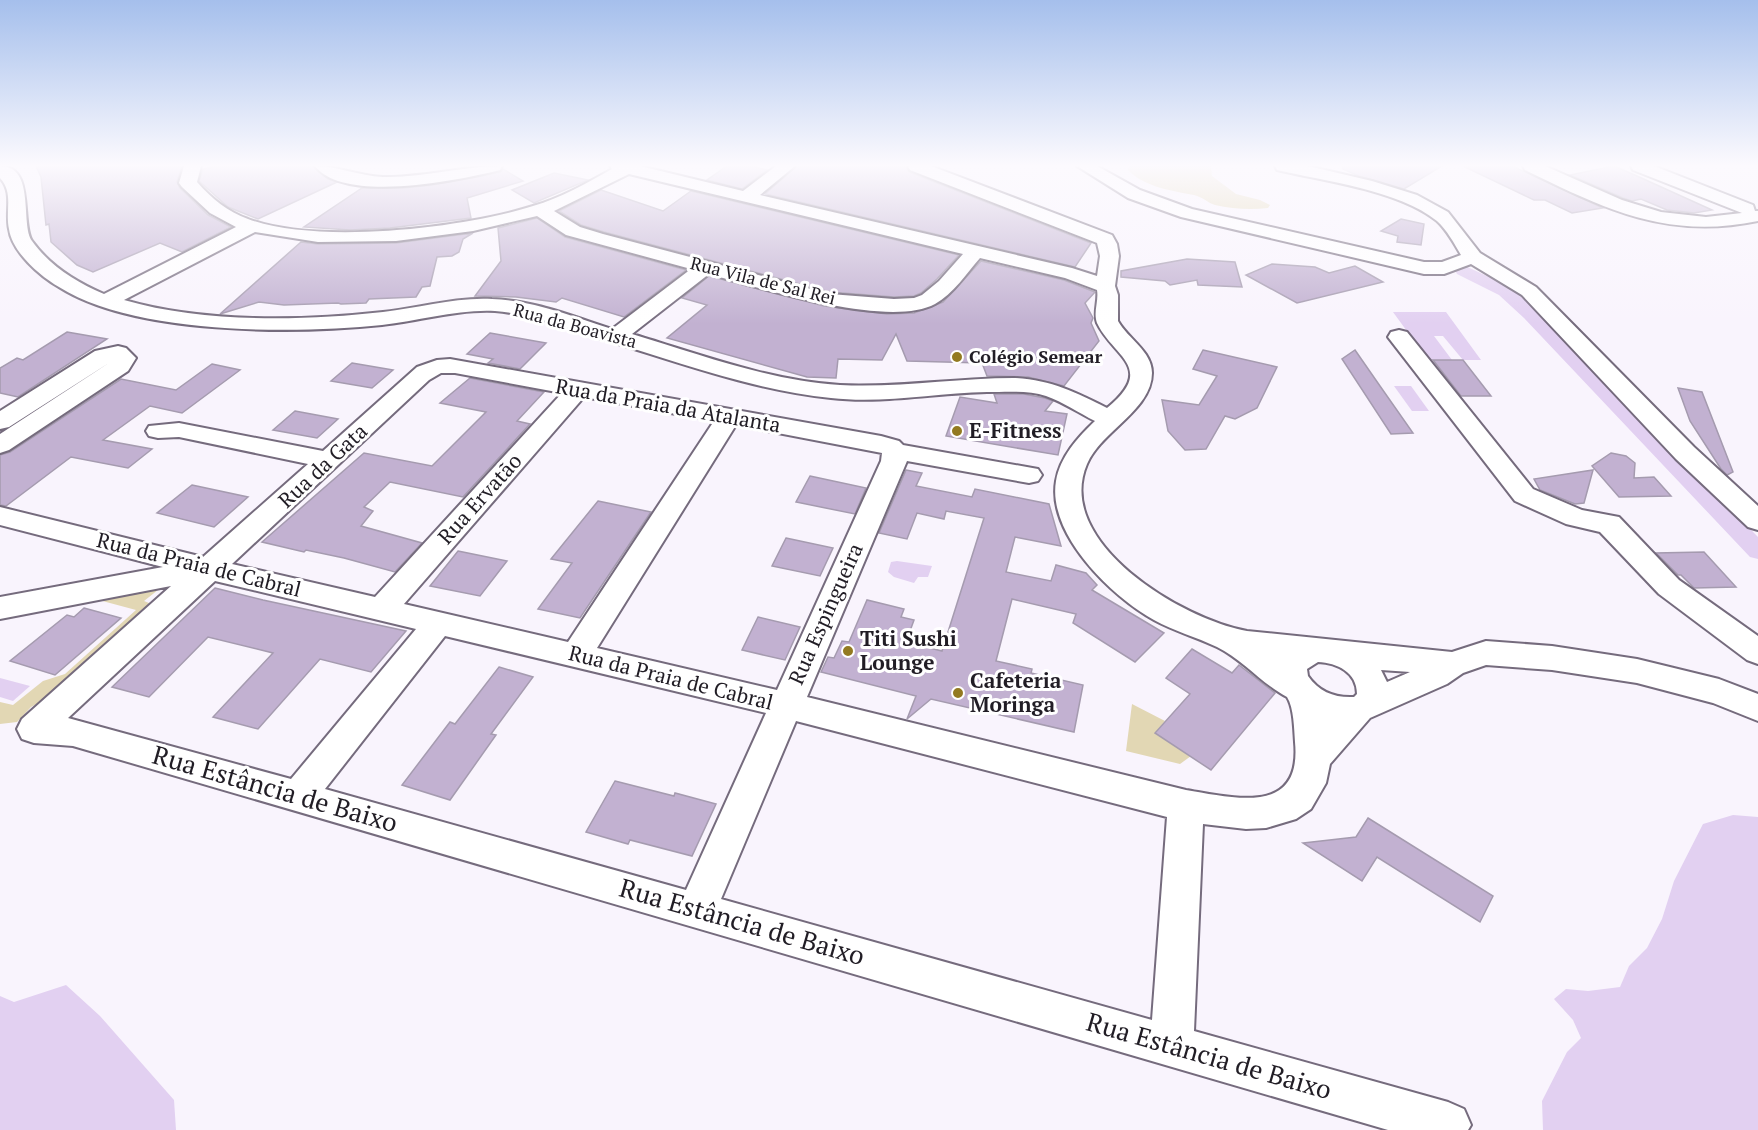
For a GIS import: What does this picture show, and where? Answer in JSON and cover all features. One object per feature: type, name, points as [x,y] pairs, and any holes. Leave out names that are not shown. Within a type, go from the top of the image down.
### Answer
[{"type":"street","name":"Rua da Boavista","points":[[18,219],[18,233],[36,257],[67,284],[105,301],[176,317],[298,323],[362,321],[473,305],[493,305],[535,312],[771,381],[825,391],[877,392],[1031,386],[1055,391],[1110,419]]},
{"type":"street","points":[[237,219],[251,227],[338,237],[389,236],[444,230],[498,219]]},
{"type":"street","name":"Rua Vila de Sal Rei","points":[[554,219],[573,231],[829,300],[894,305],[917,304],[929,299],[946,285],[975,252]]},
{"type":"street","points":[[836,219],[1072,274],[1105,286],[1109,292],[1106,318],[1112,330],[1132,350],[1141,369],[1139,387],[1126,407],[1110,419],[1083,450],[1071,472],[1068,501],[1074,520],[1090,547],[1108,570],[1145,602],[1185,622],[1227,638],[1328,652],[1452,664]]},
{"type":"street","points":[[1053,219],[1105,239],[1109,256],[1105,286]]},
{"type":"street","points":[[1216,219],[1424,268],[1444,268],[1473,257]]},
{"type":"street","points":[[1445,219],[1454,228],[1473,257],[1529,291],[1685,453],[1758,520]]},
{"type":"street","points":[[1663,219],[1708,223],[1723,219]]},
{"type":"street","points":[[105,301],[251,227]]},
{"type":"street","points":[[616,336],[705,268]]},
{"type":"street","points":[[1399,337],[1524,495],[1576,518],[1609,524],[1669,587],[1758,652]]},
{"type":"street","points":[[0,422],[104,356],[118,353],[125,358],[120,366],[0,445]]},
{"type":"street","name":"Rua da Praia da Atalanta","points":[[438,366],[455,366],[881,444],[890,446],[895,451],[1029,475]]},
{"type":"street","name":"Rua da Gata","points":[[34,729],[421,375],[438,366]]},
{"type":"street","name":"Rua Ervatão","points":[[382,609],[578,390]]},
{"type":"street","points":[[576,655],[729,417]]},
{"type":"street","points":[[158,431],[179,430],[329,460]]},
{"type":"street","name":"Rua Espingueira","points":[[696,909],[894,462],[895,451]]},
{"type":"street","name":"Rua da Praia de Cabral","points":[[0,516],[209,569],[786,705],[1186,806],[1232,813],[1273,812],[1302,797],[1311,777],[1313,759],[1301,692]]},
{"type":"street","points":[[0,608],[209,569]]},
{"type":"street","points":[[298,796],[439,622]]},
{"type":"street","points":[[1227,638],[1301,692],[1332,710],[1363,707],[1436,675],[1452,664],[1486,653],[1591,663],[1689,683],[1758,708]]},
{"type":"street","points":[[1301,692],[1292,676],[1291,666],[1295,658],[1304,652],[1328,652],[1364,669],[1371,678],[1374,688],[1373,698],[1363,707]]},
{"type":"street","name":"Rua da Praia de Cabral","points":[[1313,759],[1363,707]]},
{"type":"street","name":"Rua Estância de Baixo","points":[[34,729],[73,732],[1448,1125]]},
{"type":"street","points":[[1172,1045],[1186,806]]},
{"type":"shaded area","points":[[1393,312],[1446,312],[1481,360],[1463,360],[1443,336],[1434,336],[1452,360],[1428,360]]},
{"type":"shaded area","points":[[1394,386],[1411,386],[1429,411],[1412,411]]},
{"type":"shaded area","points":[[891,562],[932,566],[928,577],[918,577],[914,583],[894,577],[888,572]]},
{"type":"shaded area","points":[[163,586],[144,601],[159,607],[76,683],[31,707],[17,722],[0,724],[0,702],[13,705],[43,681],[65,674],[136,610],[95,599]]},
{"type":"shaded area","points":[[0,678],[30,686],[13,701],[0,697]]},
{"type":"shaded area","points":[[1132,704],[1165,721],[1155,733],[1191,756],[1180,764],[1126,751]]},
{"type":"shaded area","points":[[1733,815],[1758,817],[1758,1130],[1543,1130],[1542,1101],[1567,1052],[1581,1038],[1573,1020],[1554,999],[1566,989],[1588,991],[1620,987],[1629,966],[1647,948],[1662,919],[1674,881],[1703,824]]},
{"type":"shaded area","points":[[66,985],[100,1016],[174,1100],[176,1130],[0,1130],[0,996],[14,1002]]},
{"type":"building","points":[[45,219],[215,219],[231,227],[182,252],[160,243],[93,272],[77,265],[51,242],[49,224],[46,225]]},
{"type":"building","points":[[316,219],[465,219],[390,228],[350,230],[304,227]]},
{"type":"building","points":[[538,219],[565,237],[686,270],[624,317],[562,298],[556,302],[516,297],[475,296],[501,261],[498,228]]},
{"type":"building","points":[[571,219],[807,219],[959,255],[937,279],[914,296],[894,297],[830,292],[581,225]]},
{"type":"building","points":[[870,219],[1029,219],[1091,243],[1075,267]]},
{"type":"building","points":[[1401,219],[1424,224],[1421,245],[1397,242],[1398,236],[1381,231]]},
{"type":"building","points":[[473,233],[463,239],[459,252],[452,256],[437,257],[430,286],[422,287],[416,297],[369,299],[366,303],[341,304],[284,305],[259,302],[220,314],[301,242],[318,244],[396,243]]},
{"type":"building","points":[[1187,259],[1235,262],[1242,287],[1198,285],[1197,280],[1170,285],[1165,281],[1121,277],[1121,271]]},
{"type":"building","points":[[981,261],[1064,280],[1095,292],[1085,303],[1093,318],[1091,323],[1099,341],[1064,386],[1028,377],[987,376],[982,363],[907,361],[896,334],[882,360],[838,359],[836,378],[807,377],[667,338],[707,305],[682,298],[709,276],[824,306],[887,314],[914,313],[943,302]]},
{"type":"building","points":[[1272,264],[1315,267],[1329,273],[1355,266],[1383,282],[1297,303],[1246,275]]},
{"type":"building","points":[[67,332],[107,339],[18,397],[0,393],[0,368],[17,358],[23,360]]},
{"type":"building","points":[[490,333],[546,343],[520,369],[488,363],[493,359],[467,354]]},
{"type":"building","points":[[1203,350],[1277,367],[1257,408],[1235,419],[1225,416],[1206,449],[1185,450],[1168,431],[1162,400],[1199,405],[1217,376],[1193,369]]},
{"type":"building","points":[[1355,350],[1413,433],[1391,434],[1342,359]]},
{"type":"building","points":[[1433,360],[1463,360],[1491,396],[1461,396]]},
{"type":"building","points":[[352,363],[393,370],[372,388],[331,381]]},
{"type":"building","points":[[212,364],[240,370],[182,413],[150,406],[103,440],[152,449],[128,468],[71,457],[6,506],[0,505],[0,455],[10,452],[121,379],[176,390]]},
{"type":"building","points":[[470,378],[544,392],[517,421],[530,424],[463,497],[390,482],[364,507],[373,511],[361,526],[422,543],[395,572],[344,558],[262,542],[364,453],[432,466],[486,412],[440,403]]},
{"type":"building","points":[[1678,388],[1702,392],[1733,472],[1727,475],[1721,469],[1690,421]]},
{"type":"building","points":[[994,394],[1024,394],[1045,398],[1053,401],[1045,411],[1067,414],[1058,455],[946,436],[960,397],[997,403]]},
{"type":"building","points":[[295,411],[338,419],[317,438],[273,430]]},
{"type":"building","points":[[1611,453],[1626,456],[1635,463],[1634,478],[1654,477],[1671,496],[1619,497],[1592,466]]},
{"type":"building","points":[[906,470],[922,473],[916,486],[972,497],[975,489],[1049,504],[1061,546],[1015,537],[1006,572],[1051,581],[1056,565],[1086,573],[1097,585],[1092,590],[1164,633],[1135,662],[1073,623],[1076,614],[1012,599],[996,661],[1032,669],[1031,673],[1083,685],[1074,732],[931,699],[907,719],[916,696],[821,672],[828,657],[834,658],[842,641],[849,642],[867,600],[904,609],[901,617],[914,620],[906,642],[942,651],[984,518],[946,511],[944,519],[917,513],[907,539],[879,533]]},
{"type":"building","points":[[1593,470],[1584,503],[1575,504],[1540,490],[1534,479]]},
{"type":"building","points":[[810,476],[866,488],[855,514],[796,502]]},
{"type":"building","points":[[192,485],[248,497],[214,527],[157,513]]},
{"type":"building","points":[[598,501],[651,512],[580,618],[538,609],[572,563],[551,559]]},
{"type":"building","points":[[786,538],[833,548],[820,576],[772,566]]},
{"type":"building","points":[[458,551],[507,561],[480,596],[430,586]]},
{"type":"building","points":[[1704,552],[1736,587],[1694,588],[1656,553]]},
{"type":"building","points":[[215,588],[406,631],[371,672],[320,659],[258,729],[213,717],[273,653],[208,637],[149,697],[112,687]]},
{"type":"building","points":[[84,608],[121,618],[55,675],[10,661],[67,615],[74,617]]},
{"type":"building","points":[[758,617],[800,627],[785,660],[742,650]]},
{"type":"building","points":[[1192,649],[1232,673],[1239,665],[1275,693],[1211,770],[1155,733],[1190,694],[1166,678]]},
{"type":"building","points":[[499,667],[533,677],[491,734],[496,735],[450,800],[402,785],[450,722],[455,724]]},
{"type":"building","points":[[615,781],[716,804],[692,856],[630,840],[628,844],[586,832]]},
{"type":"building","points":[[1368,818],[1493,896],[1480,922],[1377,857],[1362,881],[1303,843],[1356,837]]},
{"type":"waterway","points":[[1463,270],[1505,291],[1530,314],[1758,551]]},
{"type":"place","name":"Colégio Semear","points":[[957,357]]},
{"type":"place","name":"E-Fitness","points":[[957,431]]},
{"type":"place","name":"Titi Sushi Lounge","points":[[848,651]]},
{"type":"place","name":"Cafeteria Moringa","points":[[958,693]]}]
